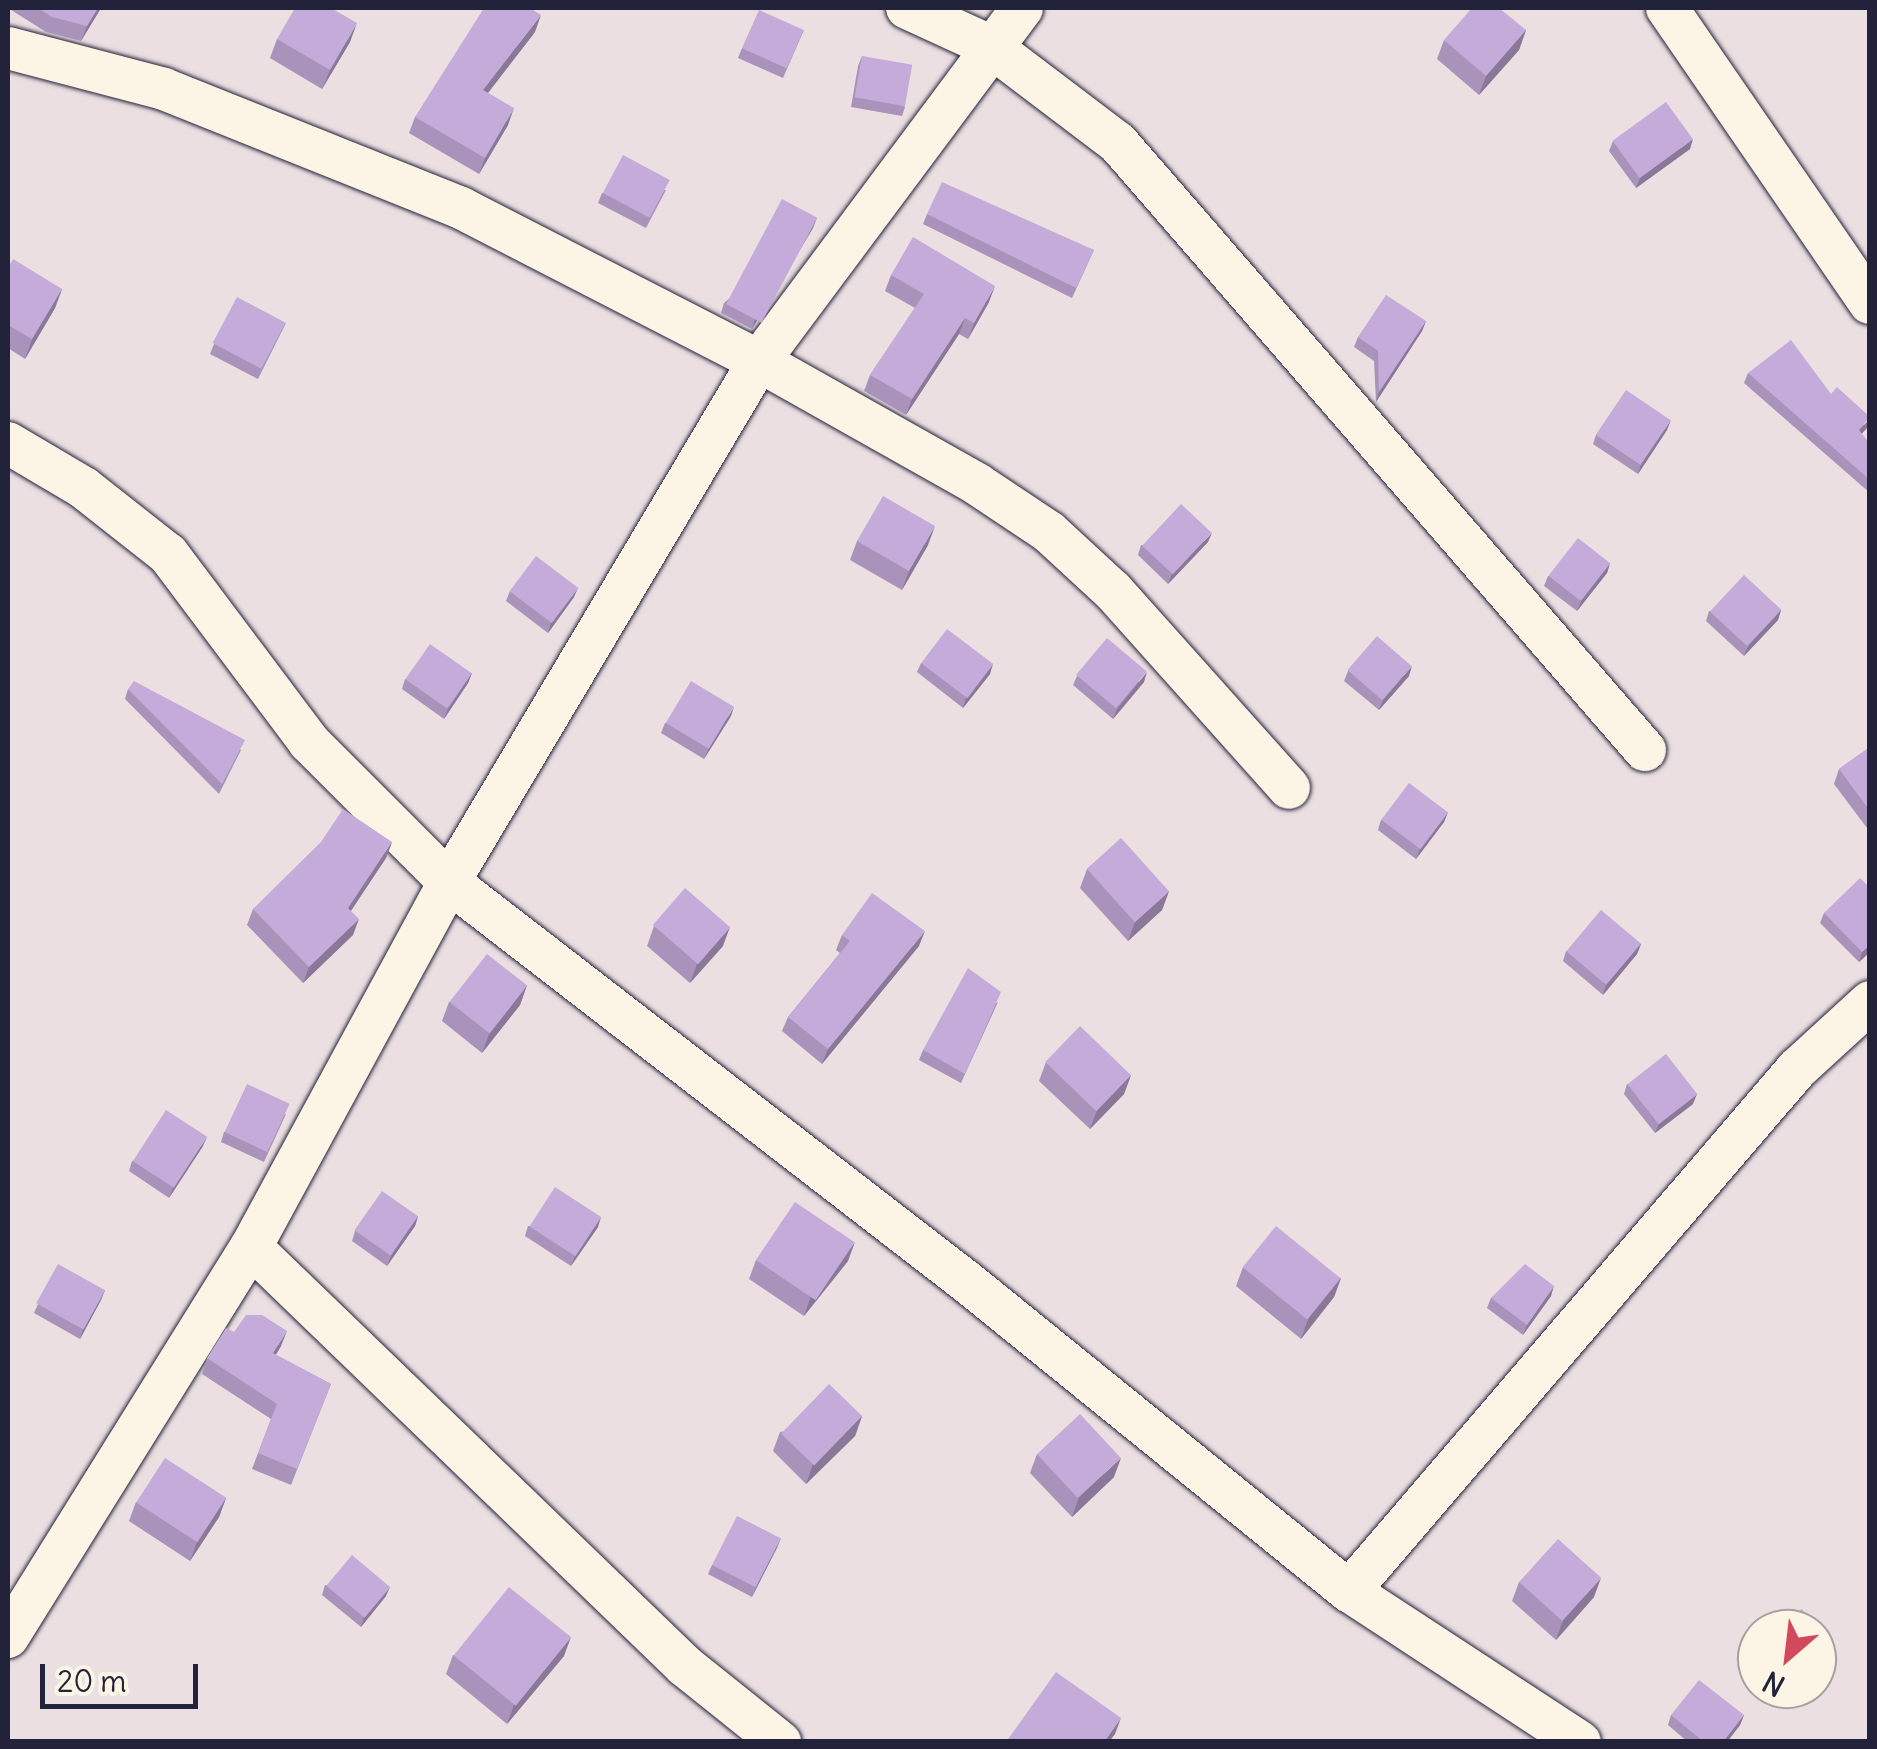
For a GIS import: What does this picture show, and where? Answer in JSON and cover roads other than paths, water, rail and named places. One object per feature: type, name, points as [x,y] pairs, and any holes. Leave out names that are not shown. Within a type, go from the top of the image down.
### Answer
[{"type":"street","points":[[906,8],[990,46],[1118,143],[1645,750]]},
{"type":"street","points":[[8,1637],[251,1248],[449,882],[759,361],[1022,8]]},
{"type":"street","points":[[1668,8],[1870,303]]},
{"type":"street","points":[[8,48],[164,89],[461,208],[759,361],[1049,532],[1113,590],[1289,788]]},
{"type":"street","points":[[8,443],[84,488],[168,554],[309,742],[449,882],[966,1282],[1349,1591],[1580,1742]]},
{"type":"street","points":[[1349,1591],[1797,1068],[1870,1002]]},
{"type":"street","points":[[251,1248],[684,1666],[780,1742]]}]
